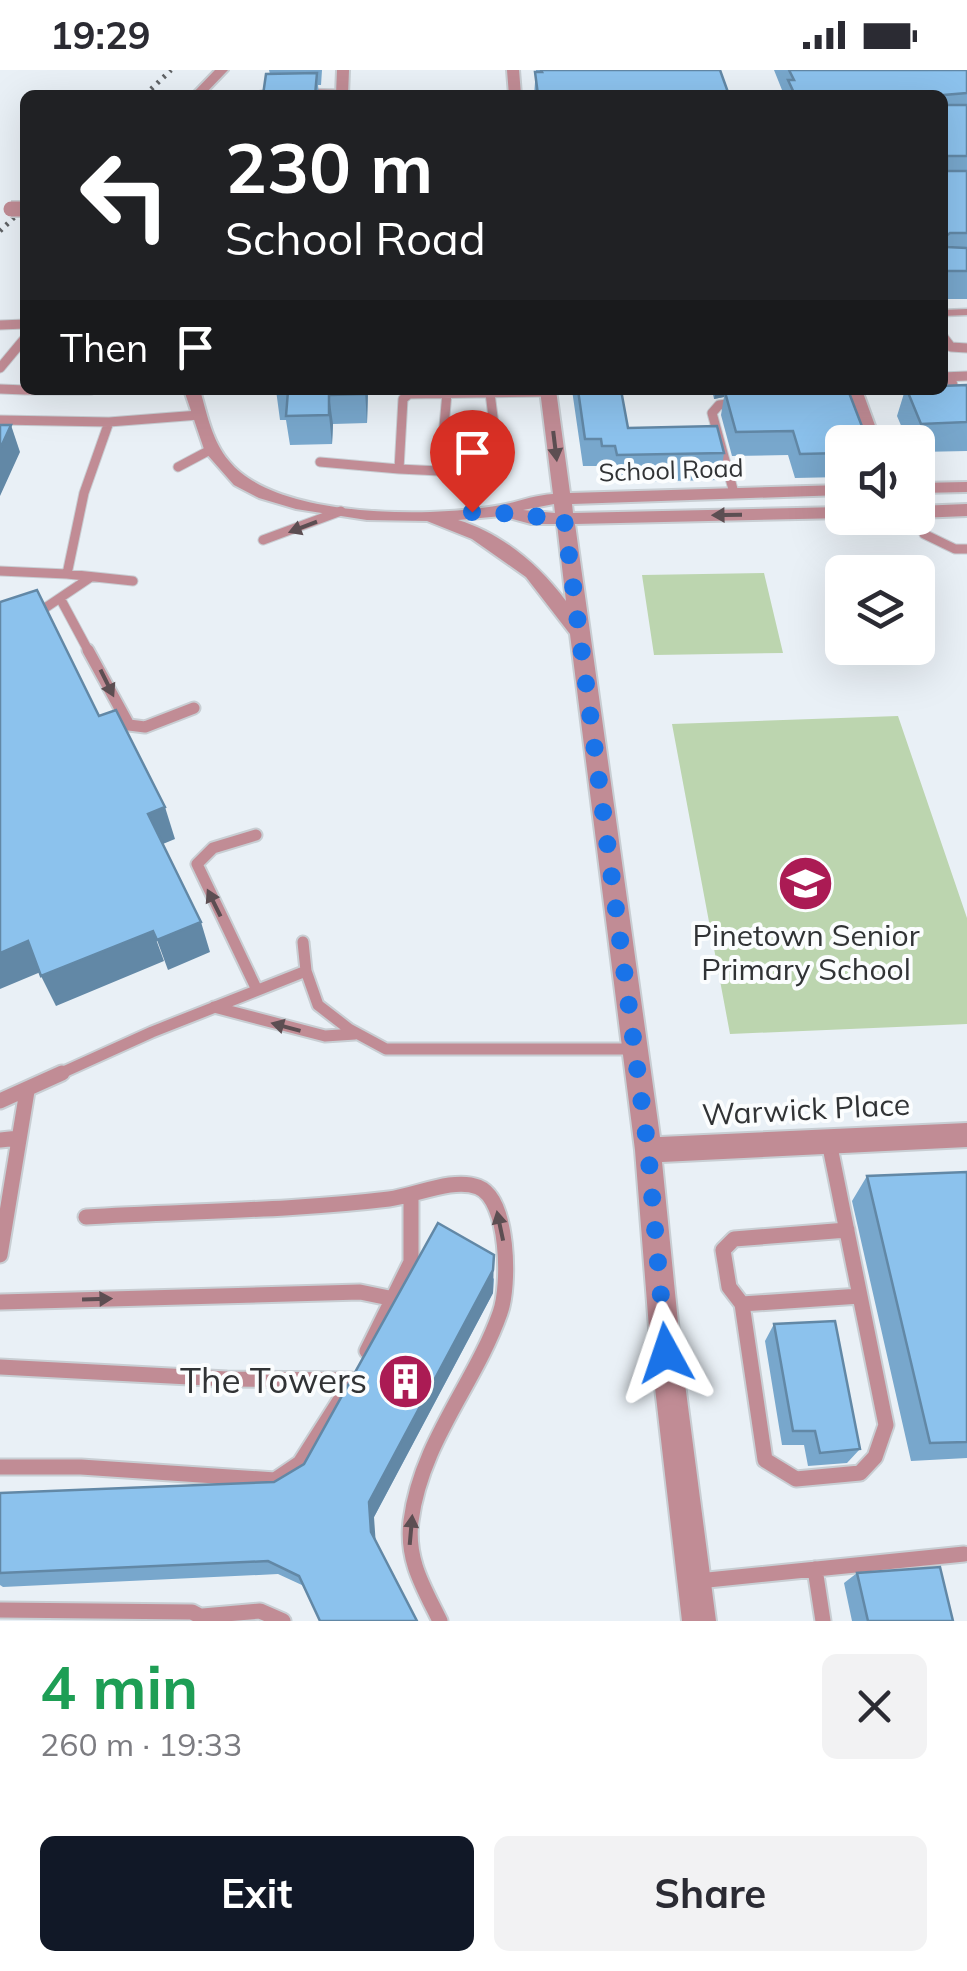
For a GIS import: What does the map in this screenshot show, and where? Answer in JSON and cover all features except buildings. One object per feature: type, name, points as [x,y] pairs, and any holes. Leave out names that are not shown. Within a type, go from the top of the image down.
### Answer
[{"type":"street","points":[[201,90],[222,70]]},
{"type":"street","points":[[193,395],[210,450]]},
{"type":"street","points":[[549,395],[648,1150],[666,1353],[699,1621]]},
{"type":"street","points":[[856,395],[867,425]]},
{"type":"street","name":"School Road","points":[[210,450],[242,482],[273,498],[341,511],[504,511],[531,518],[563,509],[734,493],[825,490]]},
{"type":"street","points":[[935,488],[967,487]]},
{"type":"street","name":"School Road","points":[[563,509],[825,513]]},
{"type":"street","points":[[935,511],[967,510]]},
{"type":"street","points":[[407,514],[473,532],[514,555],[546,585],[578,635]]},
{"type":"street","name":"Warwick Place","points":[[648,1150],[967,1135]]},
{"type":"lane","points":[[0,368],[20,344]]},
{"type":"lane","points":[[948,380],[957,396],[952,400]]},
{"type":"lane","points":[[399,469],[403,399],[410,395]]},
{"type":"lane","points":[[440,470],[446,395]]},
{"type":"lane","points":[[320,462],[399,469],[482,468],[493,462],[497,449],[490,395]]},
{"type":"lane","points":[[734,493],[712,413],[719,405],[741,403]]},
{"type":"lane","points":[[0,420],[109,422],[199,416]]},
{"type":"lane","points":[[67,574],[84,492],[109,422]]},
{"type":"lane","points":[[178,466],[210,450]]},
{"type":"lane","points":[[263,540],[341,511]]},
{"type":"lane","points":[[926,535],[955,549],[967,549]]},
{"type":"lane","points":[[0,571],[132,582]]},
{"type":"lane","points":[[17,617],[60,598],[91,577]]},
{"type":"lane","points":[[60,598],[129,725],[146,727],[194,708]]},
{"type":"lane","points":[[256,835],[204,853],[197,864],[257,990]]},
{"type":"lane","points":[[303,942],[306,971],[318,1005],[386,1049],[634,1048]]},
{"type":"lane","points":[[0,1101],[306,971]]},
{"type":"lane","points":[[214,1007],[325,1036],[359,1034]]},
{"type":"lane","points":[[0,1254],[27,1091]]},
{"type":"lane","points":[[0,1140],[19,1138]]},
{"type":"lane","points":[[829,1142],[847,1230],[886,1426],[875,1461],[860,1472],[788,1478],[766,1460],[742,1304],[732,1295],[723,1250],[734,1239],[847,1230]]},
{"type":"lane","points":[[86,1217],[410,1196],[453,1186],[485,1190],[501,1222],[506,1289],[500,1314],[422,1472],[410,1526],[414,1568],[440,1621]]},
{"type":"lane","points":[[0,1467],[80,1467],[259,1482],[275,1480],[300,1463],[352,1380],[394,1299],[411,1262],[410,1196]]},
{"type":"lane","points":[[0,1302],[360,1292],[394,1299]]},
{"type":"lane","points":[[742,1304],[860,1296]]},
{"type":"lane","points":[[0,1368],[227,1379],[352,1380]]},
{"type":"lane","points":[[694,1581],[964,1554]]},
{"type":"lane","points":[[815,1569],[823,1621]]},
{"type":"lane","points":[[0,1610],[192,1612],[206,1618],[260,1611],[283,1621]]},
{"type":"green space","points":[[764,573],[783,653],[654,655],[642,575]]},
{"type":"green space","points":[[898,716],[967,918],[967,1024],[730,1034],[672,724]]},
{"type":"railway","points":[[150,90],[171,70]]},
{"type":"railway","points":[[0,231],[20,212]]},
{"type":"place","name":"Pinetown Senior Primary School","points":[[806,884]]},
{"type":"place","name":"The Towers","points":[[406,1381]]},
{"type":"route","points":[[472,512],[504,511],[531,518],[564,518],[648,1150],[666,1353]]}]
